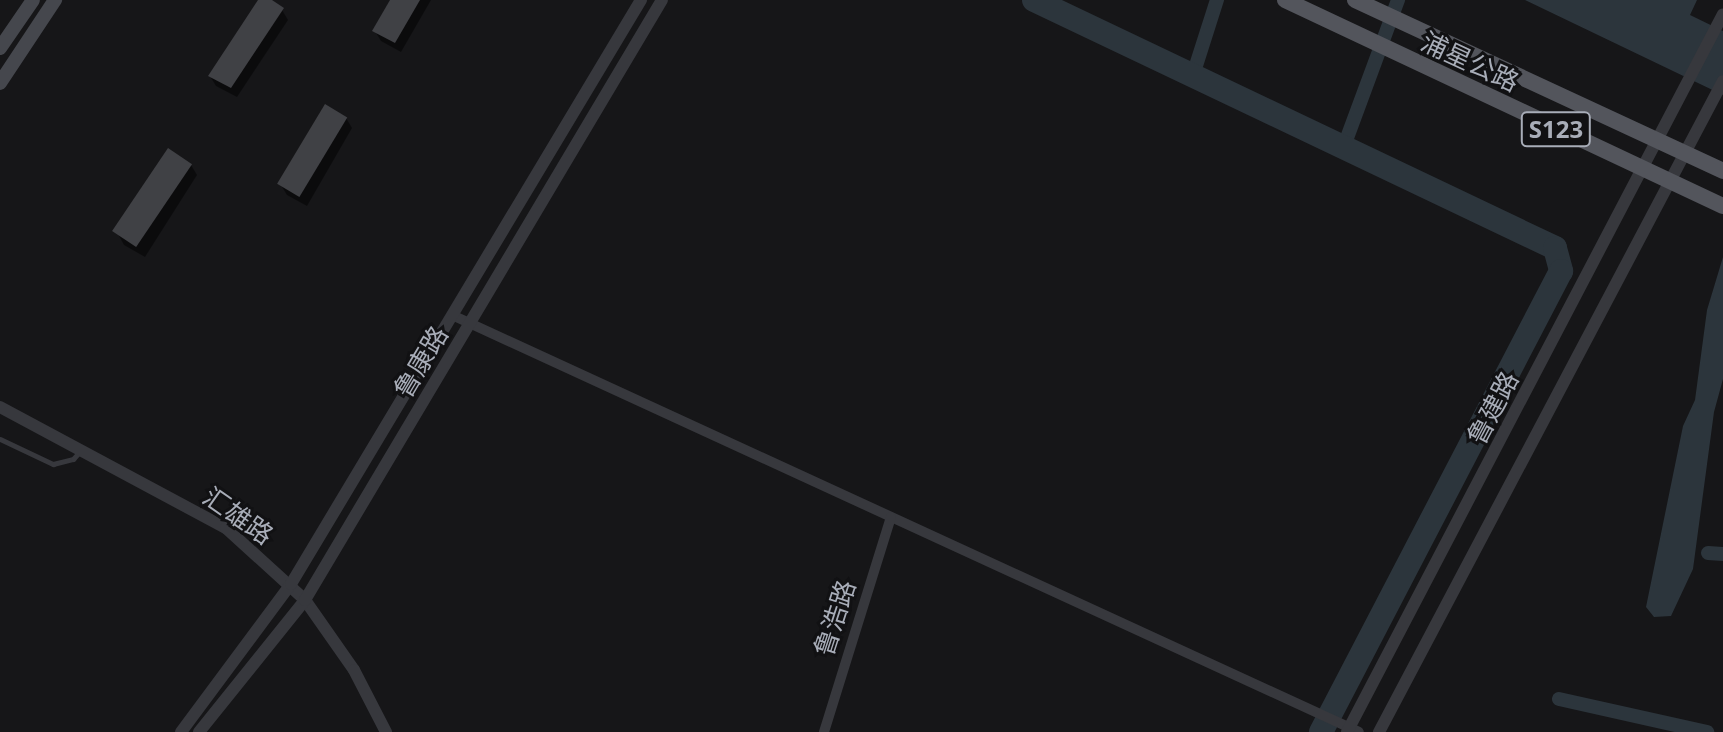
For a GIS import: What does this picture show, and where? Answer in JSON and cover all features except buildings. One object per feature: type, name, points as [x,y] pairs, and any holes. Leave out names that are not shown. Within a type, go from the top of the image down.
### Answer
[{"type":"main road","points":[[0,48],[33,0]]},
{"type":"main road","points":[[0,83],[55,0]]},
{"type":"main road","name":"浦星公路","points":[[1285,0],[1723,206]]},
{"type":"main road","name":"浦星公路","points":[[1355,0],[1723,171]]},
{"type":"street","name":"鲁康路","points":[[181,732],[291,584],[641,0]]},
{"type":"street","name":"鲁康路","points":[[199,732],[305,600],[662,0]]},
{"type":"street","name":"鲁建路","points":[[1351,730],[1723,14]]},
{"type":"street","name":"鲁建路","points":[[1379,732],[1723,81]]},
{"type":"street","points":[[452,315],[1351,730]]},
{"type":"street","name":"汇雄路","points":[[0,407],[226,528],[305,600],[354,670],[386,732]]},
{"type":"street","name":"鲁浩路","points":[[824,732],[891,517]]},
{"type":"lane","points":[[0,439],[53,464],[73,459],[82,450]]},
{"type":"shaded area","points":[[1525,0],[1697,0],[1690,15],[1723,31],[1723,95]]},
{"type":"shaded area","points":[[1723,257],[1723,379],[1714,412],[1693,569],[1671,616],[1654,617],[1646,607],[1683,426],[1695,400],[1707,310]]},
{"type":"waterway","points":[[1034,0],[1555,248],[1561,271],[1321,732]]},
{"type":"waterway","points":[[1193,75],[1217,0]]},
{"type":"waterway","points":[[1344,146],[1398,0]]},
{"type":"waterway","points":[[1708,553],[1723,554]]},
{"type":"waterway","points":[[1559,699],[1707,732]]}]
